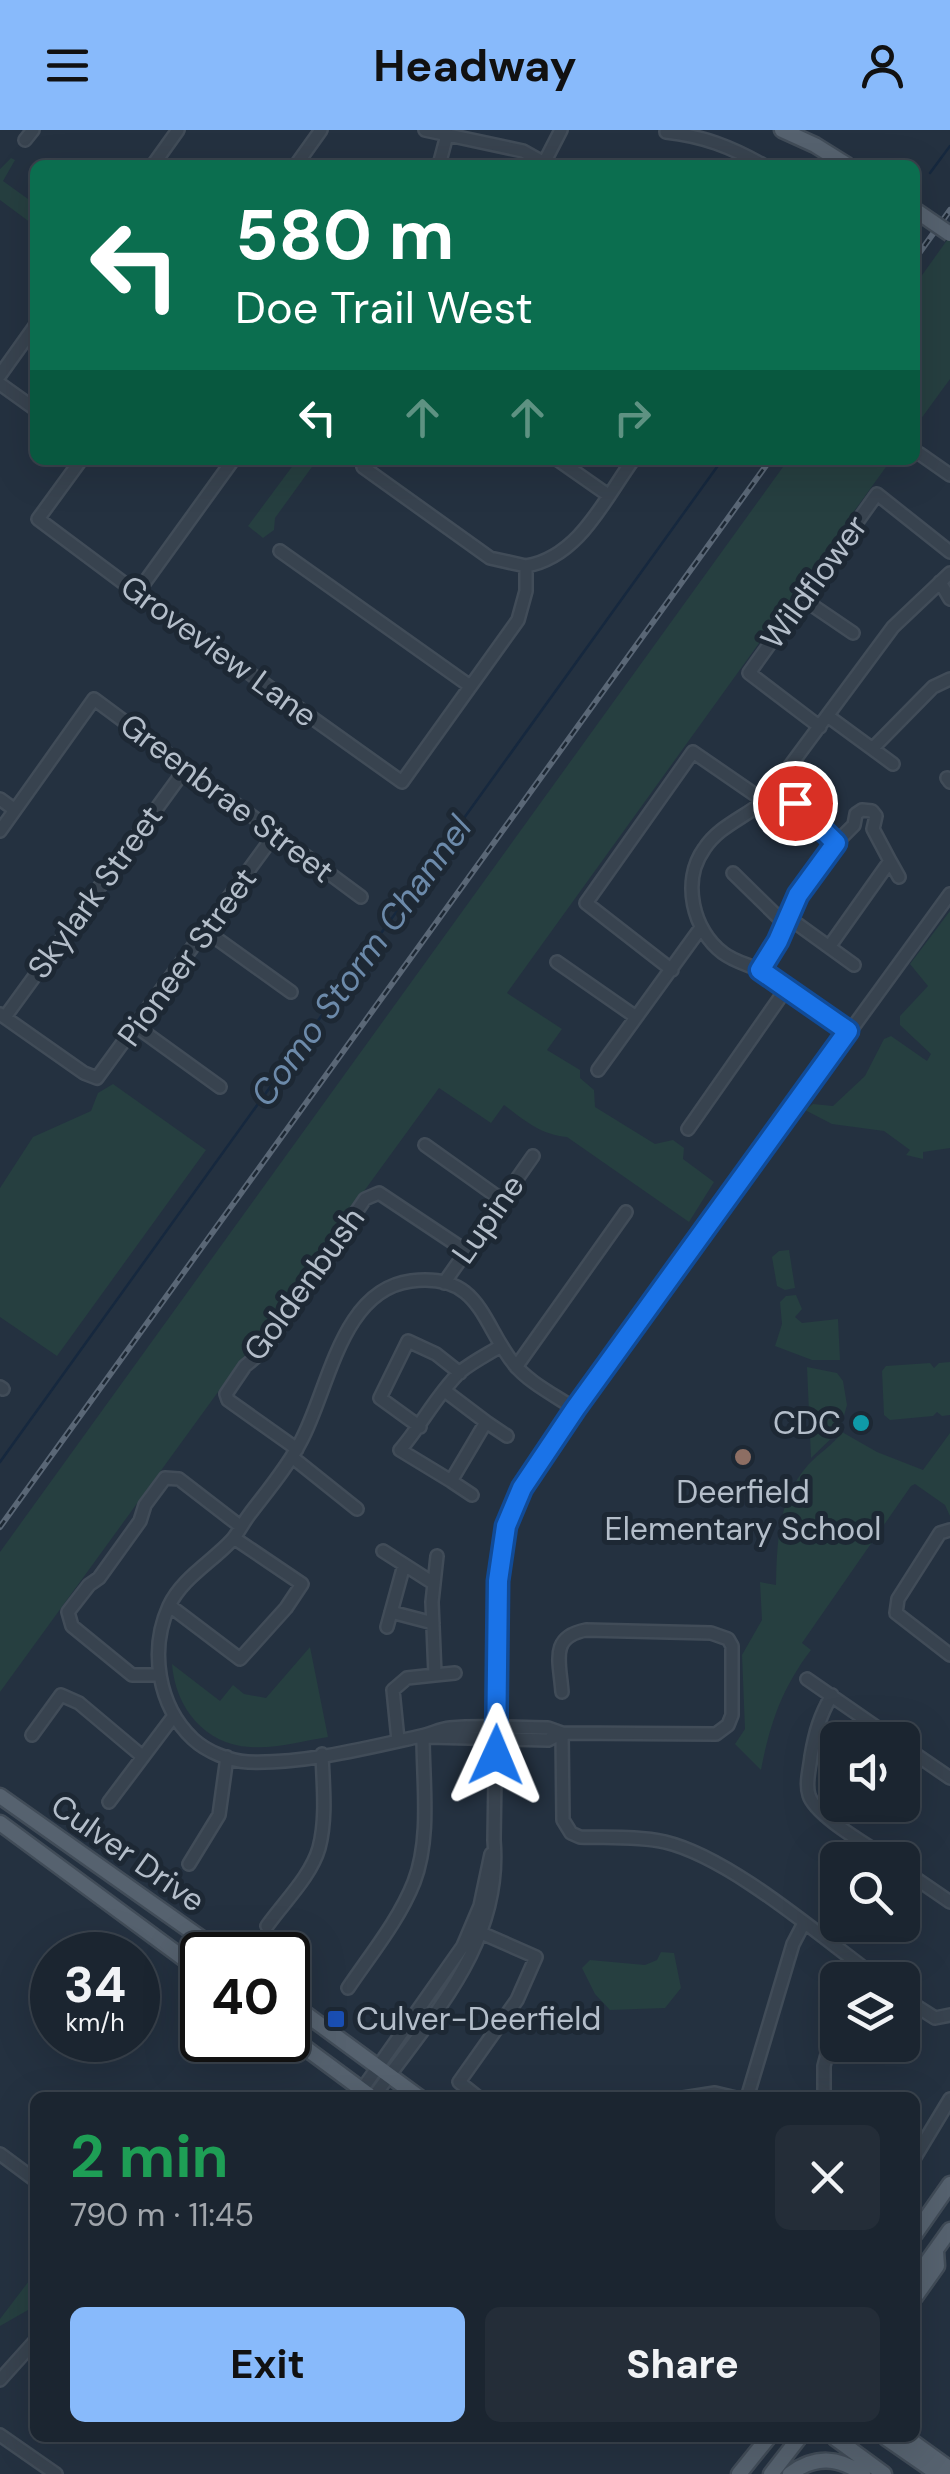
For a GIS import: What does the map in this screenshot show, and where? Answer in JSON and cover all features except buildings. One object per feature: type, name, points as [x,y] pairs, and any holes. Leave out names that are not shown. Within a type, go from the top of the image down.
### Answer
[{"type":"main road","points":[[782,130],[839,160]]},
{"type":"main road","points":[[920,213],[950,234]]},
{"type":"main road","name":"Culver Drive","points":[[0,1796],[192,1932]]},
{"type":"main road","name":"Culver Drive","points":[[0,1823],[180,1956]]},
{"type":"main road","points":[[310,2017],[412,2092]]},
{"type":"main road","points":[[310,2052],[361,2092]]},
{"type":"main road","points":[[920,2227],[950,2184]]},
{"type":"main road","points":[[920,2272],[950,2230]]},
{"type":"main road","points":[[920,2290],[937,2266],[936,2251]]},
{"type":"main road","points":[[739,2474],[765,2442]]},
{"type":"main road","points":[[771,2474],[796,2442]]},
{"type":"main road","points":[[840,2442],[884,2474]]},
{"type":"main road","points":[[892,2442],[938,2474]]},
{"type":"main road","points":[[912,2442],[950,2469]]},
{"type":"main road","points":[[790,2474],[818,2460],[833,2460],[863,2474]]},
{"type":"street","points":[[157,160],[178,130]]},
{"type":"street","points":[[300,160],[321,130]]},
{"type":"street","points":[[426,130],[523,152],[538,160]]},
{"type":"street","points":[[548,160],[560,130]]},
{"type":"street","points":[[666,132],[712,140],[753,160]]},
{"type":"street","points":[[440,160],[448,135]]},
{"type":"street","points":[[0,374],[30,333]]},
{"type":"street","points":[[0,384],[30,405]]},
{"type":"street","points":[[920,454],[950,476]]},
{"type":"street","name":"Groveview Lane","points":[[77,465],[38,519],[402,782],[470,686]]},
{"type":"street","points":[[137,593],[229,465]]},
{"type":"street","points":[[565,465],[608,495]]},
{"type":"street","points":[[364,467],[490,558],[526,566],[544,563],[570,548],[629,465]]},
{"type":"street","name":"Wildflower","points":[[824,722],[749,673],[877,494],[950,552]]},
{"type":"street","points":[[280,550],[470,686],[518,620],[526,591],[526,566]]},
{"type":"street","points":[[848,1031],[760,970],[727,956],[700,930],[693,878],[701,852],[719,830],[748,815],[764,801],[892,627],[945,578],[950,599]]},
{"type":"street","points":[[803,599],[853,633]]},
{"type":"street","points":[[873,748],[933,687],[950,678]]},
{"type":"street","name":"Greenbrae Street","points":[[15,810],[94,699],[361,897]]},
{"type":"street","points":[[824,722],[873,748],[893,764]]},
{"type":"street","points":[[672,970],[586,903],[693,752],[764,801]]},
{"type":"street","name":"Skylark Street","points":[[2,1015],[186,768]]},
{"type":"street","points":[[0,799],[15,810],[0,830]]},
{"type":"street","points":[[795,803],[836,843]]},
{"type":"street","points":[[760,970],[788,922],[798,895],[854,824],[859,812],[872,811],[876,822],[873,829]]},
{"type":"street","points":[[854,824],[862,830],[873,829]]},
{"type":"street","points":[[873,829],[900,877]]},
{"type":"street","name":"Pioneer Street","points":[[2,1015],[98,1078],[275,834]]},
{"type":"street","points":[[829,947],[890,860]]},
{"type":"street","points":[[733,873],[788,922],[854,965]]},
{"type":"street","points":[[369,2092],[460,1976],[494,1894],[498,1581],[506,1526],[529,1475],[950,894]]},
{"type":"street","points":[[598,1070],[700,930]]},
{"type":"street","points":[[206,931],[291,992]]},
{"type":"street","points":[[557,962],[636,1017]]},
{"type":"street","points":[[688,1129],[786,989]]},
{"type":"street","points":[[137,1027],[220,1087]]},
{"type":"street","points":[[425,1146],[502,1200]]},
{"type":"street","name":"Lupine","points":[[444,1282],[533,1156]]},
{"type":"street","name":"Goldenbush","points":[[294,1453],[228,1400],[226,1394],[246,1366],[264,1350],[293,1302],[346,1237],[348,1224],[365,1199],[378,1192],[466,1251]]},
{"type":"street","points":[[516,1368],[626,1212]]},
{"type":"street","points":[[562,1692],[559,1654],[562,1640],[570,1633],[711,1632],[728,1639],[732,1646],[732,1715],[722,1732],[562,1734],[548,1728],[424,1736],[322,1754],[245,1762],[195,1741],[173,1717],[160,1675],[163,1626],[170,1606],[180,1590],[234,1538],[294,1453],[314,1416],[352,1320],[374,1295],[406,1281],[444,1282],[482,1307],[516,1368],[575,1409]]},
{"type":"street","points":[[420,1427],[380,1398],[408,1341],[436,1354],[460,1372]]},
{"type":"street","points":[[472,1495],[400,1451],[460,1372],[501,1346]]},
{"type":"street","points":[[445,1391],[507,1436]]},
{"type":"street","points":[[451,1481],[486,1422]]},
{"type":"street","points":[[294,1453],[357,1510]]},
{"type":"street","points":[[160,1675],[132,1675],[72,1626],[68,1612],[89,1584],[99,1578],[165,1478],[179,1479],[240,1526]]},
{"type":"street","points":[[950,1530],[940,1533],[898,1599],[896,1613],[950,1655]]},
{"type":"street","points":[[170,1606],[240,1660],[302,1584],[234,1538]]},
{"type":"street","points":[[382,1552],[434,1583]]},
{"type":"street","points":[[435,1675],[432,1623],[437,1556]]},
{"type":"street","points":[[387,1628],[404,1565]]},
{"type":"street","points":[[391,1612],[432,1623]]},
{"type":"street","points":[[398,1740],[393,1690],[407,1678],[455,1673]]},
{"type":"street","points":[[807,1679],[869,1722]]},
{"type":"street","points":[[32,1735],[61,1695],[80,1703],[142,1756]]},
{"type":"street","points":[[832,1696],[821,1713],[815,1734],[807,1785],[809,1798],[823,1814],[864,1842]]},
{"type":"street","points":[[109,1802],[173,1717]]},
{"type":"street","points":[[562,1734],[562,1820],[571,1833],[580,1837],[641,1839],[686,1848],[726,1869],[804,1922],[854,1962]]},
{"type":"street","points":[[348,1988],[404,1905],[415,1880],[424,1837],[424,1736]]},
{"type":"street","points":[[267,1926],[310,1868],[318,1850],[322,1829],[322,1754]]},
{"type":"street","points":[[188,1864],[219,1815],[227,1757]]},
{"type":"street","points":[[920,1757],[950,1778]]},
{"type":"street","points":[[920,1881],[950,1902]]},
{"type":"street","points":[[750,2092],[793,1944],[804,1922]]},
{"type":"street","points":[[472,2092],[458,2082],[518,2000],[536,1957],[477,1932]]},
{"type":"street","points":[[920,2008],[935,2018],[950,2015]]},
{"type":"street","points":[[824,2092],[825,2062]]},
{"type":"street","points":[[920,2149],[950,2099]]},
{"type":"street","points":[[0,2154],[30,2176]]},
{"type":"street","points":[[0,2380],[30,2347]]},
{"type":"street","points":[[0,2435],[56,2474]]},
{"type":"green space","points":[[11,158],[15,160],[3,181],[30,200],[30,222],[0,200],[0,169]]},
{"type":"green space","points":[[950,236],[950,379],[920,420],[920,278]]},
{"type":"green space","points":[[293,465],[313,465],[275,518],[274,530],[263,538],[248,526]]},
{"type":"green space","points":[[784,465],[887,465],[507,993],[562,1029],[547,1050],[580,1070],[580,1078],[594,1090],[595,1107],[655,1144],[673,1140],[684,1148],[683,1159],[714,1182],[689,1222],[567,1137],[541,1130],[504,1105],[491,1123],[439,1088],[0,1692],[0,1552]]},
{"type":"green space","points":[[950,911],[950,1148],[923,1152],[923,1159],[906,1155],[910,1150],[884,1131],[832,1124],[805,1110],[813,1104],[833,1106],[865,1076],[884,1039],[891,1036],[927,1061],[931,1054],[900,1025],[900,1016],[928,986],[910,964]]},
{"type":"green space","points":[[113,1084],[206,1150],[57,1356],[0,1317],[0,1188],[33,1137],[91,1111],[98,1093]]},
{"type":"green space","points":[[789,1250],[795,1288],[785,1290],[777,1286],[772,1257]]},
{"type":"green space","points":[[796,1295],[802,1309],[795,1317],[802,1323],[838,1319],[840,1360],[812,1360],[775,1346],[782,1324],[780,1302],[786,1296]]},
{"type":"green space","points":[[950,1362],[950,1415],[937,1412],[933,1416],[890,1420],[884,1415],[882,1371],[886,1366],[930,1363],[934,1368]]},
{"type":"green space","points":[[807,1367],[837,1373],[843,1381],[847,1405],[840,1430],[811,1458]]},
{"type":"green space","points":[[842,1432],[877,1452],[923,1470],[950,1433],[950,1516],[945,1505],[915,1484],[911,1486],[802,1643],[811,1650],[779,1707],[761,1770],[735,1744],[745,1729],[742,1655],[762,1620],[760,1582],[776,1585],[779,1537],[790,1492],[808,1465]]},
{"type":"green space","points":[[310,1647],[328,1737],[279,1746],[234,1745],[195,1721],[174,1680],[172,1664],[220,1701],[233,1685],[244,1694],[266,1698]]},
{"type":"green space","points":[[661,1952],[674,1953],[681,1988],[665,2008],[610,2010],[595,1994],[582,1968],[590,1960],[645,1965],[657,1960]]},
{"type":"green space","points":[[30,2280],[30,2309],[0,2326],[0,2319]]},
{"type":"waterway","name":"Como Storm Channel","points":[[930,173],[950,146]]},
{"type":"waterway","name":"Como Storm Channel","points":[[0,1462],[718,465]]},
{"type":"railway","points":[[920,252],[950,210]]},
{"type":"railway","points":[[0,1527],[766,465]]},
{"type":"place","name":"CDC","points":[[861,1423]]},
{"type":"place","name":"Deerfield Elementary School","points":[[743,1457]]},
{"type":"place","name":"Culver-Deerfield","points":[[336,2019]]},
{"type":"route","points":[[496,1755],[498,1581],[501,1550],[514,1503],[537,1462],[848,1031],[760,970],[786,926],[798,895],[836,843],[795,803]]}]
